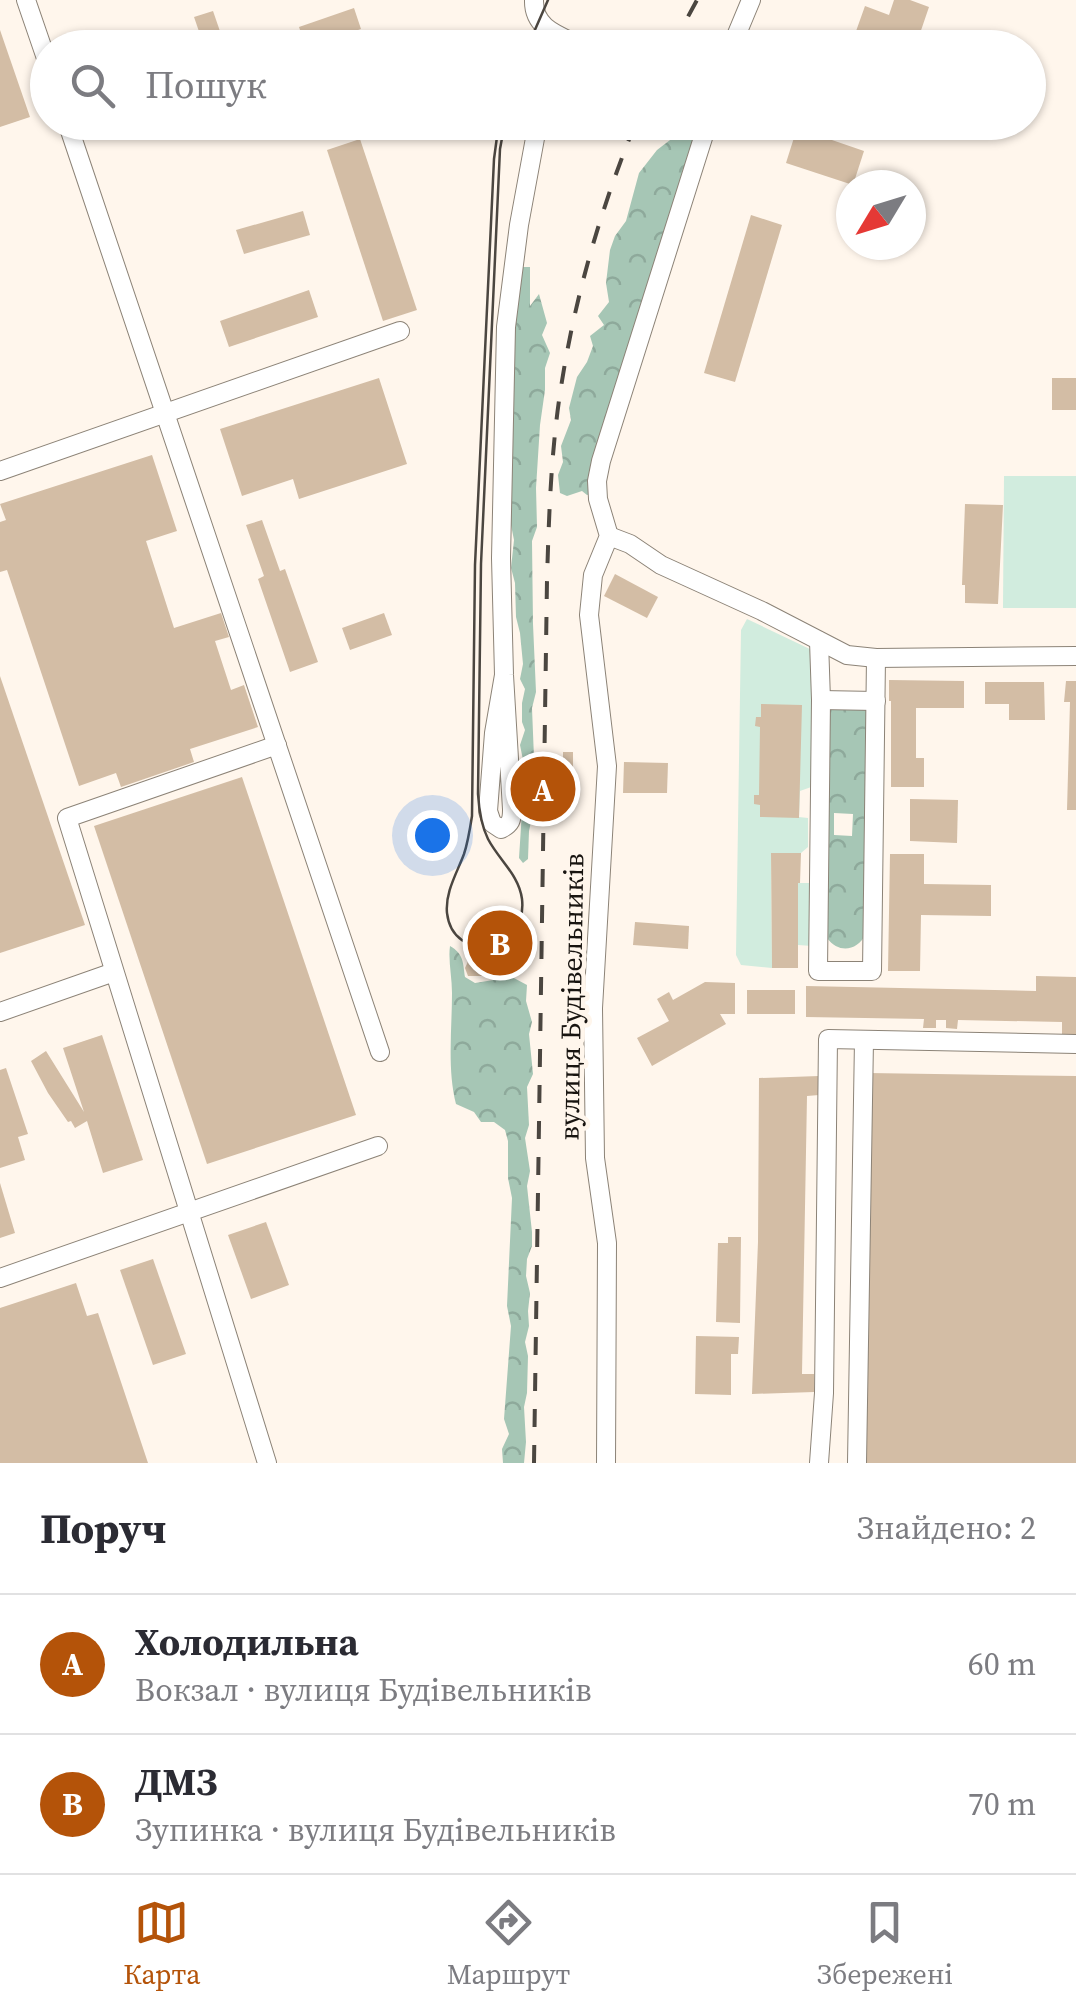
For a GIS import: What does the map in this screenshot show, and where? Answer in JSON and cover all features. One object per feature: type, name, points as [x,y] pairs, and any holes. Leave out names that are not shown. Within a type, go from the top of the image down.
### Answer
[{"type":"street","points":[[26,0],[36,30]]},
{"type":"street","points":[[534,0],[534,12],[542,30]]},
{"type":"street","points":[[738,30],[751,0]]},
{"type":"street","points":[[73,140],[380,1052]]},
{"type":"street","points":[[504,675],[494,733],[488,811],[492,824],[501,829],[512,820],[501,558],[506,327],[518,225],[535,140]]},
{"type":"street","points":[[702,140],[601,460],[598,499],[609,536],[847,655],[1076,656]]},
{"type":"street","points":[[0,470],[400,331]]},
{"type":"street","name":"вулиця Будівельників","points":[[606,1463],[607,1243],[595,1158],[593,1008],[608,766],[589,615],[594,575],[609,536]]},
{"type":"street","points":[[819,640],[818,970],[872,971],[876,658]]},
{"type":"street","points":[[820,700],[876,701]]},
{"type":"street","points":[[267,1463],[67,818],[277,746]]},
{"type":"street","points":[[0,1012],[114,972]]},
{"type":"street","points":[[819,1463],[824,1393],[828,1039],[1076,1044]]},
{"type":"street","points":[[857,1463],[864,1040]]},
{"type":"street","points":[[0,1278],[378,1146]]},
{"type":"green space","points":[[670,140],[697,142],[630,338],[629,359],[592,494],[582,491],[567,496],[560,493],[561,446],[571,420],[569,408],[577,377],[593,346],[590,336],[604,325],[598,316],[609,302],[606,283],[610,250],[626,221],[639,173]]},
{"type":"green space","points":[[521,267],[530,267],[530,306],[539,294],[547,323],[542,335],[550,353],[540,425],[537,527],[532,541],[536,692],[532,708],[532,817],[528,859],[523,863],[519,858],[523,796],[519,777],[525,689],[520,679],[523,664],[511,568],[514,540],[508,510],[512,492],[509,472],[513,451],[513,326]]},
{"type":"green space","points":[[1004,476],[1076,476],[1076,608],[1003,608]]},
{"type":"green space","points":[[747,619],[814,651],[814,786],[800,791],[799,817],[808,818],[808,847],[801,853],[771,853],[772,968],[741,965],[736,955],[741,630]]},
{"type":"green space","points":[[867,707],[866,934],[848,948],[837,947],[827,938],[828,708]],"holes":[[[834,813],[853,814],[852,836],[834,835]]]},
{"type":"green space","points":[[798,883],[813,883],[812,946],[798,945]]},
{"type":"green space","points":[[450,946],[460,956],[465,977],[475,983],[512,977],[527,985],[533,1074],[527,1087],[529,1125],[525,1138],[532,1246],[526,1276],[530,1293],[525,1342],[528,1356],[524,1463],[503,1463],[502,1449],[509,1434],[504,1419],[511,1326],[507,1306],[512,1198],[508,1141],[505,1130],[494,1122],[481,1122],[474,1112],[456,1104],[451,1063]]},
{"type":"building","points":[[894,0],[910,0],[929,7],[921,30],[856,30],[865,6],[889,15]]},
{"type":"building","points":[[354,8],[361,29],[300,30],[299,27]]},
{"type":"building","points":[[213,11],[220,30],[198,30],[194,17]]},
{"type":"building","points":[[0,30],[30,117],[0,127]]},
{"type":"building","points":[[360,140],[417,310],[383,321],[327,150]]},
{"type":"building","points":[[793,140],[832,140],[864,151],[858,170],[836,170],[836,179],[786,163]]},
{"type":"building","points":[[303,211],[310,235],[244,254],[236,230]]},
{"type":"building","points":[[751,215],[782,225],[735,382],[704,373]]},
{"type":"building","points":[[309,290],[318,317],[229,347],[220,321]]},
{"type":"building","points":[[379,378],[407,464],[299,499],[293,479],[242,496],[220,429]]},
{"type":"building","points":[[1052,378],[1076,378],[1076,410],[1052,410]]},
{"type":"building","points":[[152,455],[177,531],[146,541],[174,628],[221,613],[229,637],[215,641],[231,690],[244,685],[258,727],[190,749],[194,762],[121,787],[116,773],[79,786],[7,570],[0,572],[0,522],[6,520],[0,504]]},
{"type":"building","points":[[965,504],[1003,505],[998,604],[965,603]]},
{"type":"building","points":[[262,520],[280,571],[285,569],[318,662],[290,672],[258,579],[264,576],[246,525]]},
{"type":"building","points":[[615,574],[658,597],[647,618],[604,596]]},
{"type":"building","points":[[384,613],[392,635],[350,650],[342,628]]},
{"type":"building","points":[[0,676],[85,925],[0,953]]},
{"type":"building","points":[[889,680],[964,681],[964,708],[916,708],[916,758],[924,758],[924,787],[891,787]]},
{"type":"building","points":[[1066,681],[1076,681],[1076,810],[1067,810],[1070,702],[1064,702]]},
{"type":"building","points":[[985,682],[1044,682],[1045,720],[1009,720],[1009,704],[985,704]]},
{"type":"building","points":[[761,704],[802,705],[799,818],[760,817],[760,805],[754,804],[754,795],[759,795],[760,727],[755,726],[756,717],[761,717]]},
{"type":"building","points":[[563,752],[573,752],[573,773],[563,772]]},
{"type":"building","points":[[624,762],[668,763],[667,793],[623,793]]},
{"type":"building","points":[[242,777],[356,1115],[207,1164],[94,826]]},
{"type":"building","points":[[910,799],[958,800],[957,843],[910,841]]},
{"type":"building","points":[[771,853],[801,853],[798,968],[772,968]]},
{"type":"building","points":[[890,854],[924,854],[924,884],[991,885],[991,916],[921,915],[920,971],[888,971]]},
{"type":"building","points":[[635,922],[689,926],[688,949],[633,945]]},
{"type":"building","points":[[472,953],[495,953],[500,962],[517,962],[517,976],[468,976],[465,968]]},
{"type":"building","points":[[1036,976],[1076,977],[1076,1037],[1062,1037],[1062,1022],[958,1020],[957,1029],[946,1028],[946,1020],[936,1020],[936,1028],[923,1028],[924,1019],[806,1017],[806,986],[1036,991]]},
{"type":"building","points":[[705,982],[735,983],[735,1014],[720,1014],[726,1024],[652,1066],[637,1038],[669,1021],[657,999],[669,992],[673,1000]]},
{"type":"building","points":[[747,990],[795,990],[795,1014],[747,1014]]},
{"type":"building","points":[[102,1035],[143,1160],[103,1173],[87,1121],[75,1128],[68,1122],[31,1061],[46,1051],[84,1112],[63,1048]]},
{"type":"building","points":[[6,1068],[28,1134],[18,1137],[25,1160],[0,1168],[0,1070]]},
{"type":"building","points":[[868,1073],[1076,1076],[1076,1463],[862,1463]]},
{"type":"building","points":[[819,1076],[819,1095],[807,1096],[802,1374],[814,1374],[814,1392],[752,1394],[759,1078]]},
{"type":"building","points":[[0,1183],[15,1233],[0,1238]]},
{"type":"building","points":[[266,1222],[289,1285],[251,1299],[228,1235]]},
{"type":"building","points":[[728,1237],[741,1237],[740,1323],[716,1322],[718,1243],[728,1243]]},
{"type":"building","points":[[153,1259],[186,1354],[153,1365],[120,1270]]},
{"type":"building","points":[[76,1283],[87,1316],[98,1313],[148,1463],[0,1463],[0,1308]]},
{"type":"building","points":[[696,1336],[739,1337],[738,1354],[731,1354],[731,1395],[695,1394]]},
{"type":"tram line","points":[[535,30],[548,0]]},
{"type":"tram line","points":[[497,140],[475,565],[472,816],[447,905],[452,930],[475,945],[489,945],[514,931],[521,917],[522,899],[513,875],[486,834],[478,794],[481,564],[502,140]]},
{"type":"railway","points":[[681,30],[697,0]]},
{"type":"railway","points":[[534,1463],[547,580],[553,456],[562,381],[583,282],[629,140]]},
{"type":"place","name":"Холодильна","points":[[543,789]]},
{"type":"place","name":"ДМЗ","points":[[500,943]]}]
